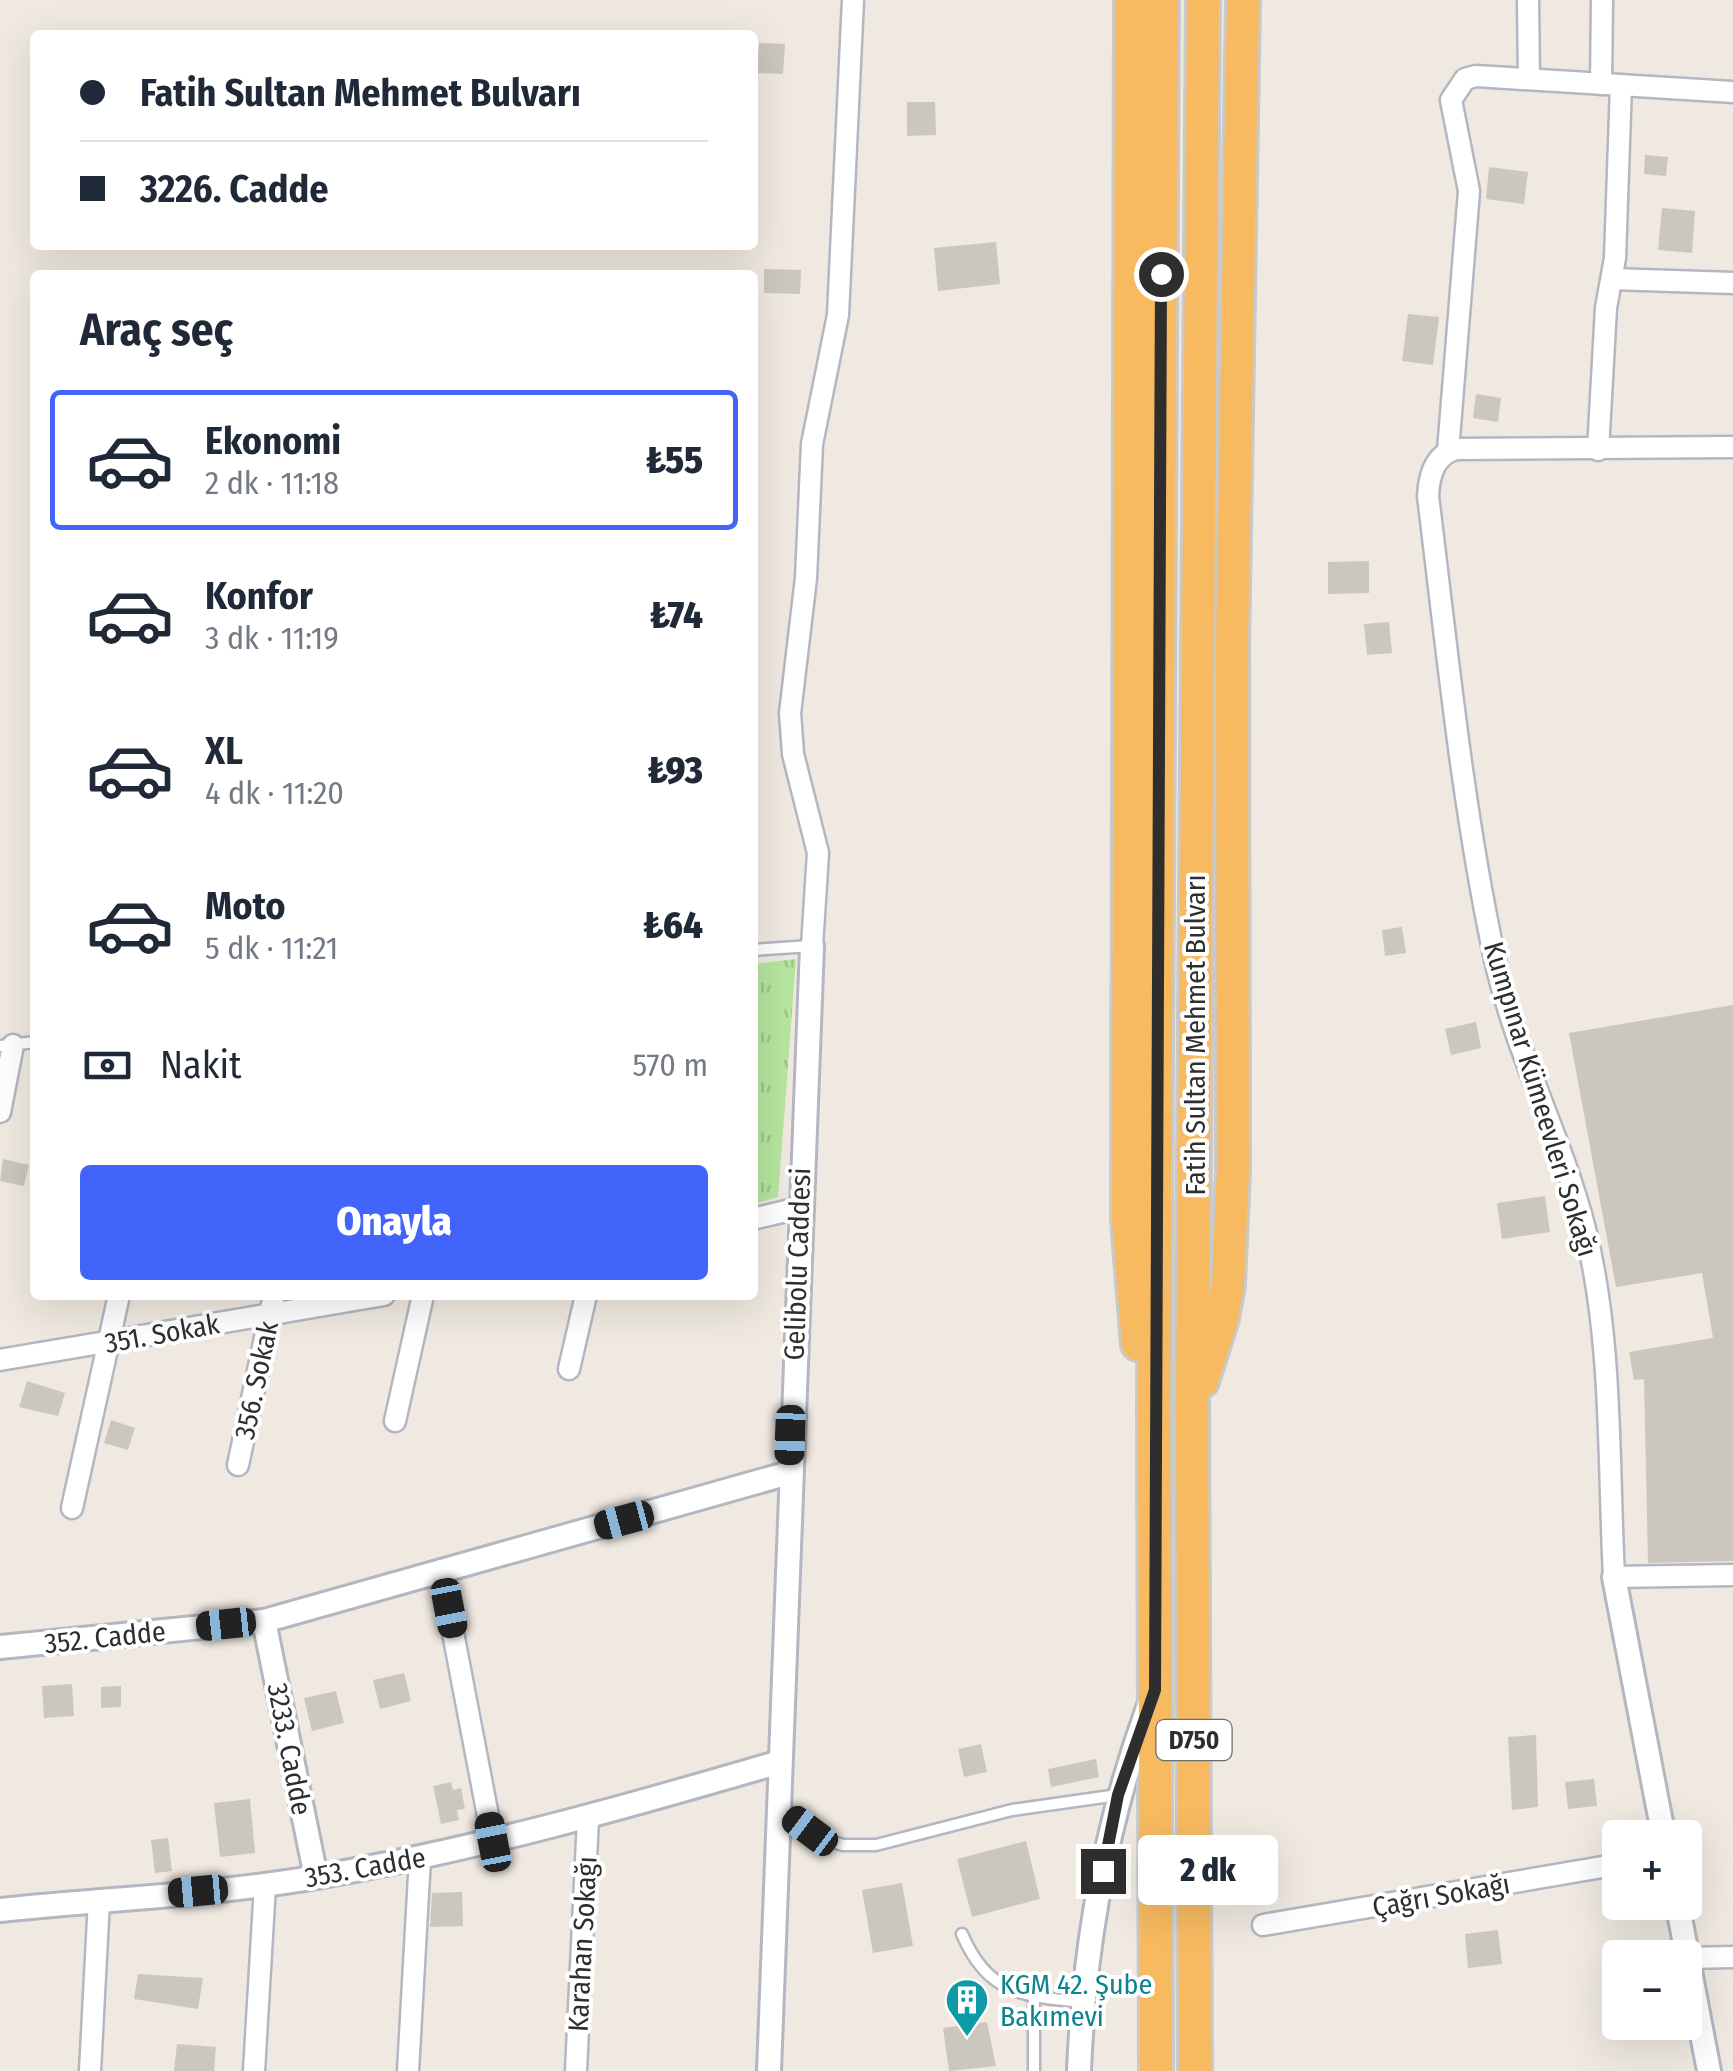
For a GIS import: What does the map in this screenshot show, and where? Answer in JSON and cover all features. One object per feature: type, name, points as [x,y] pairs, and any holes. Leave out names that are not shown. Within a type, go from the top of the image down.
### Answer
[{"type":"highway","points":[[1131,0],[1128,1220],[1136,1334],[1154,1407]]},
{"type":"highway","name":"Fatih Sultan Mehmet Bulvarı","points":[[1156,2071],[1154,1407],[1162,0]]},
{"type":"highway","name":"Fatih Sultan Mehmet Bulvarı","points":[[1196,2071],[1192,1409],[1203,0]]},
{"type":"highway","points":[[1192,1409],[1222,1318],[1233,1170],[1232,648],[1243,0]]},
{"type":"street","points":[[812,946],[818,853],[793,754],[790,713],[806,578],[812,444],[838,315],[853,0]]},
{"type":"street","points":[[1528,0],[1528,79]]},
{"type":"street","points":[[1598,450],[1606,308],[1612,279],[1611,84],[1602,0]]},
{"type":"street","name":"Kumpınar Kümeevleri Sokağı","points":[[1614,1576],[1601,1336],[1586,1231],[1506,1004],[1479,878],[1428,496],[1432,468],[1448,452],[1469,190],[1451,100],[1465,78],[1733,92]]},
{"type":"street","points":[[1612,279],[1733,283]]},
{"type":"street","points":[[1448,452],[1733,447]]},
{"type":"street","name":"Gelibolu Caddesi","points":[[769,2071],[812,946]]},
{"type":"street","points":[[0,1112],[7,1046]]},
{"type":"street","points":[[758,1218],[799,1208]]},
{"type":"street","points":[[72,1508],[118,1300]]},
{"type":"street","name":"351. Sokak","points":[[0,1360],[109,1342],[272,1304],[322,1300]]},
{"type":"street","points":[[395,1421],[422,1300]]},
{"type":"street","points":[[568,1369],[585,1300]]},
{"type":"street","name":"356. Sokak","points":[[238,1465],[272,1304]]},
{"type":"street","name":"352. Cadde","points":[[0,1648],[264,1621],[789,1473]]},
{"type":"street","points":[[442,1570],[493,1842]]},
{"type":"street","points":[[1661,1820],[1614,1576],[1733,1576]]},
{"type":"street","name":"3233. Cadde","points":[[264,1621],[316,1877]]},
{"type":"street","points":[[1079,2071],[1084,2002],[1118,1795],[1155,1690]]},
{"type":"street","name":"353. Cadde","points":[[0,1910],[265,1885],[420,1858],[588,1818],[780,1762]]},
{"type":"street","name":"Karahan Sokağı","points":[[576,2071],[588,1818]]},
{"type":"street","points":[[408,2071],[420,1858]]},
{"type":"street","name":"Çağrı Sokağı","points":[[1263,1925],[1602,1867]]},
{"type":"street","points":[[254,2071],[265,1885]]},
{"type":"street","points":[[90,2071],[100,1900]]},
{"type":"street","points":[[1702,1958],[1733,1957]]},
{"type":"street","points":[[1702,2035],[1709,2071]]},
{"type":"lane","points":[[758,950],[812,946]]},
{"type":"lane","points":[[778,1807],[827,1840],[857,1846],[1058,1800],[1118,1795]]},
{"type":"lane","points":[[962,1934],[983,1973],[1034,1996],[1084,2002]]},
{"type":"lane","points":[[1034,1996],[1034,2071]]},
{"type":"green space","points":[[796,959],[778,1197],[758,1203],[758,963]]},
{"type":"building","points":[[759,43],[785,44],[783,74],[758,73]]},
{"type":"building","points":[[907,102],[935,102],[936,135],[907,136]]},
{"type":"building","points":[[1645,155],[1668,157],[1666,176],[1644,174]]},
{"type":"building","points":[[1489,167],[1528,172],[1524,204],[1486,199]]},
{"type":"building","points":[[1662,208],[1695,211],[1692,253],[1658,250]]},
{"type":"building","points":[[996,242],[1000,284],[938,291],[934,248]]},
{"type":"building","points":[[764,269],[801,270],[800,294],[764,293]]},
{"type":"building","points":[[1408,314],[1439,317],[1433,365],[1402,361]]},
{"type":"building","points":[[1476,394],[1501,398],[1498,422],[1473,418]]},
{"type":"building","points":[[1369,561],[1369,593],[1328,594],[1328,562]]},
{"type":"building","points":[[1389,622],[1392,653],[1367,655],[1364,624]]},
{"type":"building","points":[[1402,927],[1406,953],[1385,956],[1382,930]]},
{"type":"building","points":[[1733,1005],[1733,1561],[1648,1563],[1644,1379],[1634,1380],[1629,1352],[1713,1338],[1702,1273],[1616,1287],[1569,1033]]},
{"type":"building","points":[[1476,1022],[1481,1048],[1451,1055],[1445,1029]]},
{"type":"building","points":[[3,1159],[29,1165],[24,1186],[0,1181]]},
{"type":"building","points":[[1545,1196],[1550,1232],[1502,1239],[1497,1203]]},
{"type":"building","points":[[27,1381],[65,1393],[58,1416],[19,1407]]},
{"type":"building","points":[[111,1420],[135,1428],[128,1450],[104,1443]]},
{"type":"building","points":[[404,1673],[411,1701],[380,1709],[373,1680]]},
{"type":"building","points":[[72,1684],[74,1716],[44,1718],[42,1686]]},
{"type":"building","points":[[121,1686],[121,1707],[101,1708],[101,1687]]},
{"type":"building","points":[[336,1691],[344,1723],[312,1731],[304,1698]]},
{"type":"building","points":[[1536,1735],[1538,1807],[1512,1810],[1508,1737]]},
{"type":"building","points":[[981,1744],[987,1772],[964,1777],[958,1749]]},
{"type":"building","points":[[1096,1759],[1099,1777],[1051,1787],[1048,1769]]},
{"type":"building","points":[[1594,1779],[1597,1806],[1568,1809],[1565,1782]]},
{"type":"building","points":[[451,1782],[453,1790],[461,1788],[465,1809],[457,1810],[459,1820],[441,1824],[433,1786]]},
{"type":"building","points":[[250,1799],[255,1853],[220,1857],[214,1803]]},
{"type":"building","points":[[168,1838],[172,1871],[155,1873],[151,1840]]},
{"type":"building","points":[[1026,1841],[1040,1899],[972,1917],[957,1859]]},
{"type":"building","points":[[902,1883],[913,1946],[873,1953],[862,1890]]},
{"type":"building","points":[[462,1892],[463,1926],[430,1927],[432,1893]]},
{"type":"building","points":[[1498,1930],[1502,1964],[1468,1968],[1465,1934]]},
{"type":"building","points":[[138,1974],[203,1978],[198,2009],[134,1999]]},
{"type":"building","name":"KGM 42. Şube Bakımevi","points":[[987,2022],[996,2066],[949,2071],[943,2028]]},
{"type":"building","points":[[177,2044],[216,2047],[214,2071],[174,2071]]},
{"type":"place","name":"KGM 42. Şube Bakımevi","points":[[967,2038]]},
{"type":"route","points":[[1103,1871],[1118,1795],[1155,1690],[1161,274]]}]
